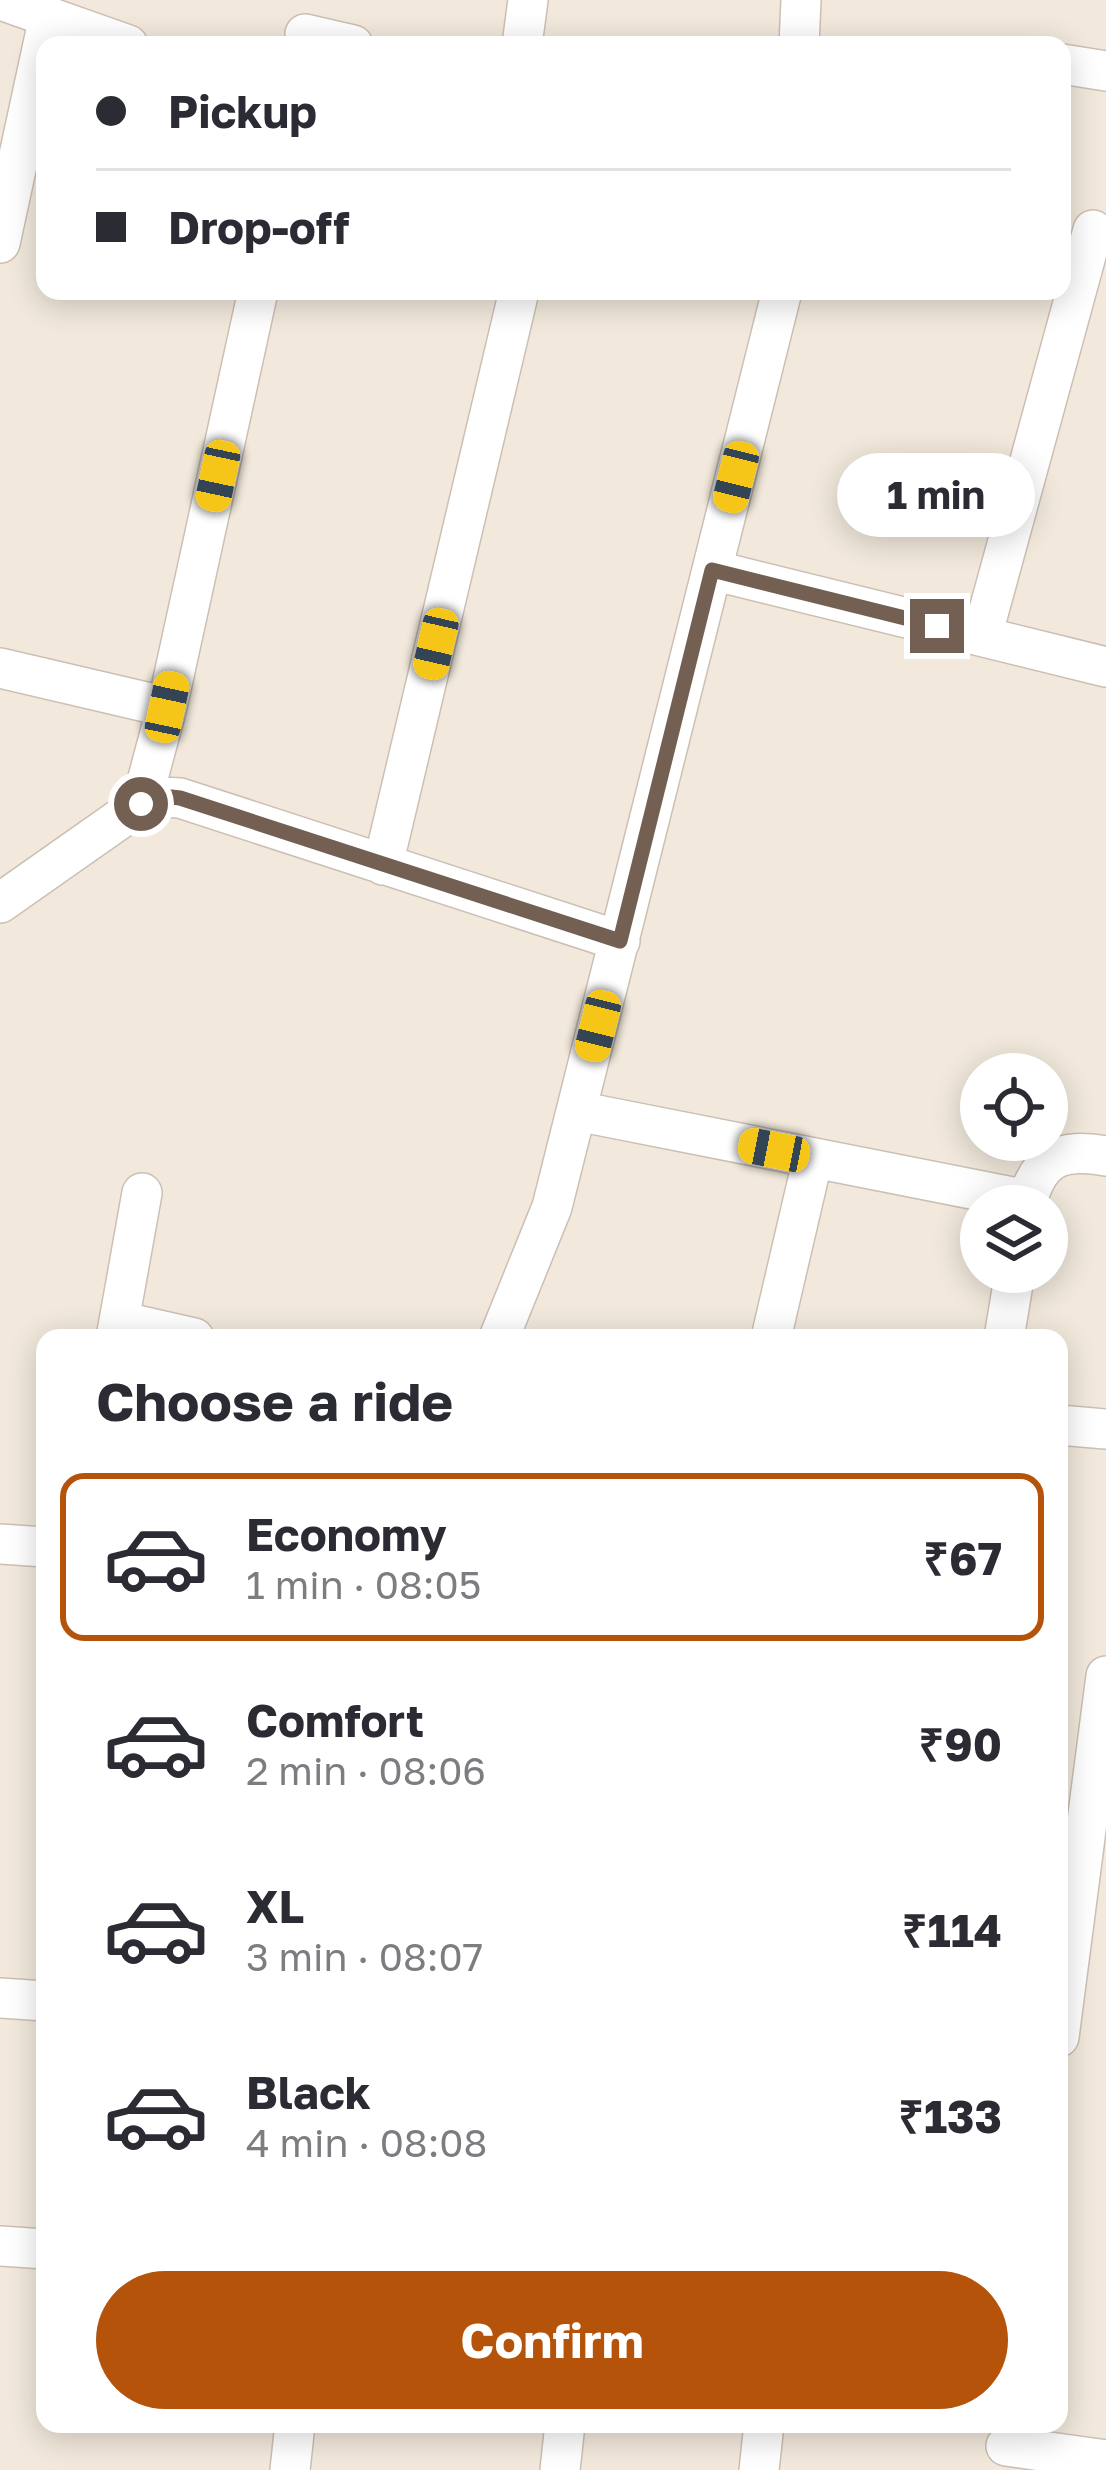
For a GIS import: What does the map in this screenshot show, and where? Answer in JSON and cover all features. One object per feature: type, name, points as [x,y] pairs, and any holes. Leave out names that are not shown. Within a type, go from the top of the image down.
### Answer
[{"type":"street","points":[[1,0],[103,36]]},
{"type":"street","points":[[523,36],[527,0]]},
{"type":"street","points":[[800,36],[801,0]]},
{"type":"street","points":[[45,36],[49,17]]},
{"type":"street","points":[[1071,65],[1106,71]]},
{"type":"street","points":[[0,239],[36,76]]},
{"type":"street","points":[[982,636],[1093,230]]},
{"type":"street","points":[[141,804],[167,707],[256,300]]},
{"type":"street","points":[[383,865],[517,300]]},
{"type":"street","points":[[503,1329],[552,1208],[780,300]]},
{"type":"street","points":[[712,570],[1106,667]]},
{"type":"street","points":[[0,668],[167,707]]},
{"type":"street","points":[[0,903],[141,804],[162,796],[620,941]]},
{"type":"street","points":[[577,1111],[960,1189]]},
{"type":"street","points":[[1035,1185],[1048,1160],[1068,1153],[1106,1156]]},
{"type":"street","points":[[773,1329],[813,1158]]},
{"type":"street","points":[[117,1329],[142,1193]]},
{"type":"street","points":[[1006,1329],[1012,1293]]},
{"type":"street","points":[[1068,1426],[1106,1429]]},
{"type":"street","points":[[0,1544],[36,1546]]},
{"type":"street","points":[[1068,1978],[1101,1761],[1106,1676]]},
{"type":"street","points":[[0,1998],[36,2000]]},
{"type":"street","points":[[0,2246],[36,2248]]},
{"type":"street","points":[[290,2470],[294,2433]]},
{"type":"street","points":[[560,2470],[565,2433]]},
{"type":"street","points":[[759,2470],[763,2433]]},
{"type":"street","points":[[1006,2447],[1106,2460]]},
{"type":"shaded area","points":[[0,0],[1106,0],[1106,2470],[0,2470]]},
{"type":"route","points":[[141,804],[162,796],[180,798],[620,941],[712,570],[937,626]]}]
